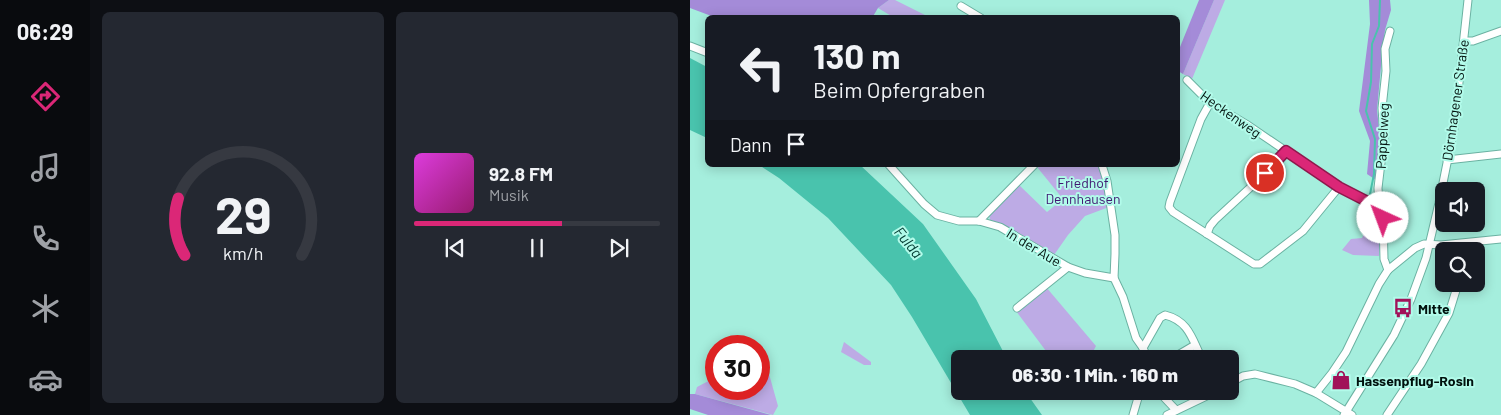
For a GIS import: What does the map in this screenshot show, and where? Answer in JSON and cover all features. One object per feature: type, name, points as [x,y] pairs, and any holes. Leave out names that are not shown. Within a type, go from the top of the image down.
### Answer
[{"type":"street","name":"Dörnhagener Straße","points":[[1347,414],[1394,335],[1419,280],[1430,245],[1454,128],[1468,0]]},
{"type":"street","points":[[961,6],[975,15]]},
{"type":"street","name":"Pappelweg","points":[[1388,270],[1384,259],[1383,218],[1378,188],[1384,136],[1382,108],[1386,49],[1390,31]]},
{"type":"street","points":[[1464,41],[1472,41],[1501,32]]},
{"type":"street","points":[[690,46],[705,52]]},
{"type":"street","name":"Heckenweg","points":[[1187,80],[1210,102],[1339,187],[1380,208]]},
{"type":"street","points":[[1211,102],[1198,127],[1169,207],[1207,234],[1254,264],[1260,264],[1303,231],[1339,187]]},
{"type":"street","points":[[1207,234],[1215,220],[1286,151]]},
{"type":"street","points":[[1447,160],[1501,154]]},
{"type":"street","name":"In der Aue","points":[[891,167],[924,204],[937,215],[959,221],[979,221],[1000,227],[1068,267],[1085,273],[1114,278]]},
{"type":"street","points":[[979,221],[1032,167]]},
{"type":"street","points":[[1102,167],[1115,235],[1114,278],[1123,297],[1136,338],[1143,348],[1160,318],[1165,315],[1176,318],[1182,324],[1188,331],[1198,350]]},
{"type":"street","points":[[1484,242],[1501,239]]},
{"type":"street","points":[[1316,392],[1346,352],[1379,284],[1388,270],[1419,245],[1435,245]]},
{"type":"street","name":"In der Aue","points":[[1017,308],[1068,267]]},
{"type":"street","points":[[1387,415],[1420,364],[1449,313],[1456,292]]},
{"type":"street","points":[[1186,350],[1195,345]]},
{"type":"street","points":[[1239,378],[1255,374],[1295,384],[1316,392],[1347,414]]},
{"type":"street","points":[[1132,415],[1137,400]]},
{"type":"street","points":[[1167,400],[1176,410]]},
{"type":"street","points":[[1167,415],[1197,400]]},
{"type":"green space","points":[[889,0],[895,0],[925,15],[890,15],[878,8]]},
{"type":"green space","points":[[1214,0],[1225,0],[1192,79],[1183,74]]},
{"type":"green space","name":"Friedhof Dennhausen","points":[[1037,167],[1101,167],[1109,207],[1085,216],[1054,255],[990,220],[989,214],[1018,184],[1047,212],[1063,199]]},
{"type":"green space","points":[[1368,226],[1381,227],[1379,256],[1353,255],[1342,250],[1351,239],[1362,238]]},
{"type":"green space","points":[[1046,287],[1096,346],[1094,350],[1045,350],[1016,311]]},
{"type":"green space","points":[[844,342],[871,362],[871,365],[864,365],[841,352]]},
{"type":"green space","points":[[770,377],[778,406],[773,415],[717,400],[770,400]]},
{"type":"green space","points":[[705,383],[705,397],[695,394],[697,387]]},
{"type":"shaded area","points":[[690,0],[889,0],[878,8],[874,15],[709,15],[690,8]]},
{"type":"shaded area","points":[[1199,0],[1214,0],[1183,74],[1180,72],[1180,47]]},
{"type":"shaded area","points":[[1369,0],[1390,0],[1391,10],[1385,30],[1377,110],[1380,137],[1376,180],[1367,174],[1370,141],[1359,111],[1370,24]]},
{"type":"shaded area","points":[[690,394],[695,394],[705,397],[705,400],[717,400],[771,415],[708,415],[690,409]]},
{"type":"water","points":[[690,58],[705,66],[705,137],[690,130]]},
{"type":"water","name":"Fulda","points":[[762,167],[862,167],[923,224],[976,299],[1002,350],[951,350],[951,383],[891,285],[828,218],[779,178]]},
{"type":"water","points":[[961,400],[1031,400],[1042,415],[970,415]]},
{"type":"waterway","points":[[1370,194],[1374,174],[1375,139],[1366,111],[1371,82],[1372,44],[1379,26],[1380,0]]},
{"type":"place","name":"Mitte","points":[[1403,308]]},
{"type":"place","name":"Hassenpflug-Rosin","points":[[1341,380]]},
{"type":"route","points":[[1265,173],[1286,151],[1339,187],[1380,208],[1383,218]]}]
